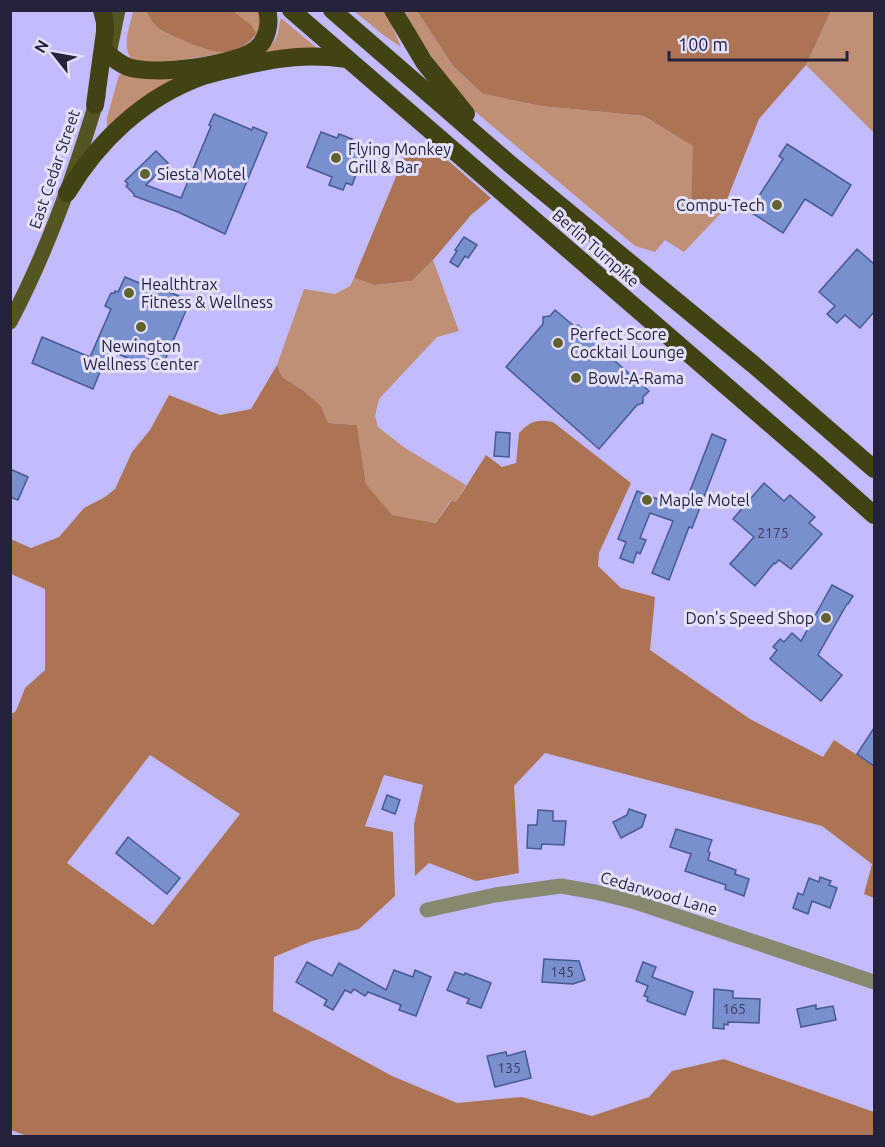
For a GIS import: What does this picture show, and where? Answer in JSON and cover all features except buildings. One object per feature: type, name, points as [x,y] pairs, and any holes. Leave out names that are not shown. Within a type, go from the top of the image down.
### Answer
[{"type":"highway","points":[[66,193],[100,146],[140,110],[172,90],[232,64],[255,49],[262,42],[269,25],[267,10]]},
{"type":"highway","name":"Berlin Turnpike","points":[[291,10],[874,515]]},
{"type":"highway","name":"Berlin Turnpike","points":[[332,10],[511,165],[737,351],[874,469]]},
{"type":"highway","points":[[393,10],[424,62],[511,165]]},
{"type":"highway","points":[[95,105],[105,22],[112,14]]},
{"type":"highway","points":[[108,54],[117,62],[128,67],[154,71],[303,56],[348,59]]},
{"type":"main road","name":"East Cedar Street","points":[[10,322],[36,269],[80,155],[108,54],[112,14]]},
{"type":"street","name":"Cedarwood Lane","points":[[427,910],[495,895],[561,886],[632,901],[874,982]]},
{"type":"shaded area","points":[[260,10],[261,25],[257,34],[247,44],[220,54],[155,64],[132,60],[127,49],[127,36],[133,11]]},
{"type":"shaded area","points":[[146,11],[233,11],[251,25],[256,33],[250,41],[237,49],[226,52],[215,51],[190,43],[160,29]]},
{"type":"shaded area","points":[[354,11],[386,11],[401,47],[382,34]]},
{"type":"shaded area","points":[[405,11],[417,11],[453,66],[483,94],[541,106],[644,116],[694,146],[691,208],[722,212],[684,252],[665,240],[655,252],[635,246],[472,109],[418,37]]},
{"type":"shaded area","points":[[417,11],[831,11],[806,65],[759,119],[722,212],[691,208],[693,146],[644,116],[541,106],[483,94],[453,66]]},
{"type":"shaded area","points":[[831,11],[874,11],[874,133],[806,65]]},
{"type":"shaded area","points":[[281,18],[317,48],[254,58],[274,41]]},
{"type":"shaded area","points":[[207,68],[107,127],[107,118],[119,75]]},
{"type":"shaded area","points":[[429,144],[491,198],[471,215],[412,281],[374,285],[354,278],[405,155]]},
{"type":"shaded area","points":[[433,260],[459,331],[437,337],[379,399],[375,416],[378,427],[405,448],[466,485],[456,502],[450,501],[436,523],[391,515],[366,484],[357,425],[328,423],[321,406],[304,391],[282,377],[277,365],[304,289],[335,294],[350,286],[354,278],[374,285],[412,281]]},
{"type":"shaded area","points":[[277,365],[282,377],[304,391],[321,406],[328,423],[357,425],[366,484],[392,515],[436,523],[451,501],[456,502],[486,455],[502,467],[516,463],[519,433],[534,422],[553,422],[631,483],[599,553],[598,566],[621,588],[655,597],[650,650],[750,719],[823,757],[834,740],[874,766],[874,898],[864,894],[872,864],[822,826],[545,753],[514,786],[519,873],[476,881],[429,863],[415,876],[414,824],[423,785],[384,775],[365,826],[393,832],[395,896],[359,929],[312,941],[274,957],[273,1011],[392,1076],[457,1103],[522,1097],[592,1116],[649,1097],[672,1071],[724,1059],[874,1112],[874,1136],[27,1136],[11,1130],[11,714],[16,711],[25,688],[45,670],[45,589],[11,574],[11,539],[31,548],[59,537],[84,508],[115,489],[132,452],[150,430],[169,395],[220,415],[251,409]],"holes":[[[150,755],[240,814],[153,925],[67,863]]]},
{"type":"place","name":"Flying Monkey Grill & Bar","points":[[336,158]]},
{"type":"place","name":"Siesta Motel","points":[[145,174]]},
{"type":"place","name":"Compu-Tech","points":[[777,205]]},
{"type":"place","name":"Healthtrax Fitness & Wellness","points":[[129,293]]},
{"type":"place","name":"Newington Wellness Center","points":[[141,327]]},
{"type":"place","name":"Perfect Score Cocktail Lounge","points":[[558,343]]},
{"type":"place","name":"Bowl-A-Rama","points":[[576,378]]},
{"type":"place","name":"Maple Motel","points":[[647,500]]},
{"type":"place","name":"Don's Speed Shop","points":[[826,618]]}]
